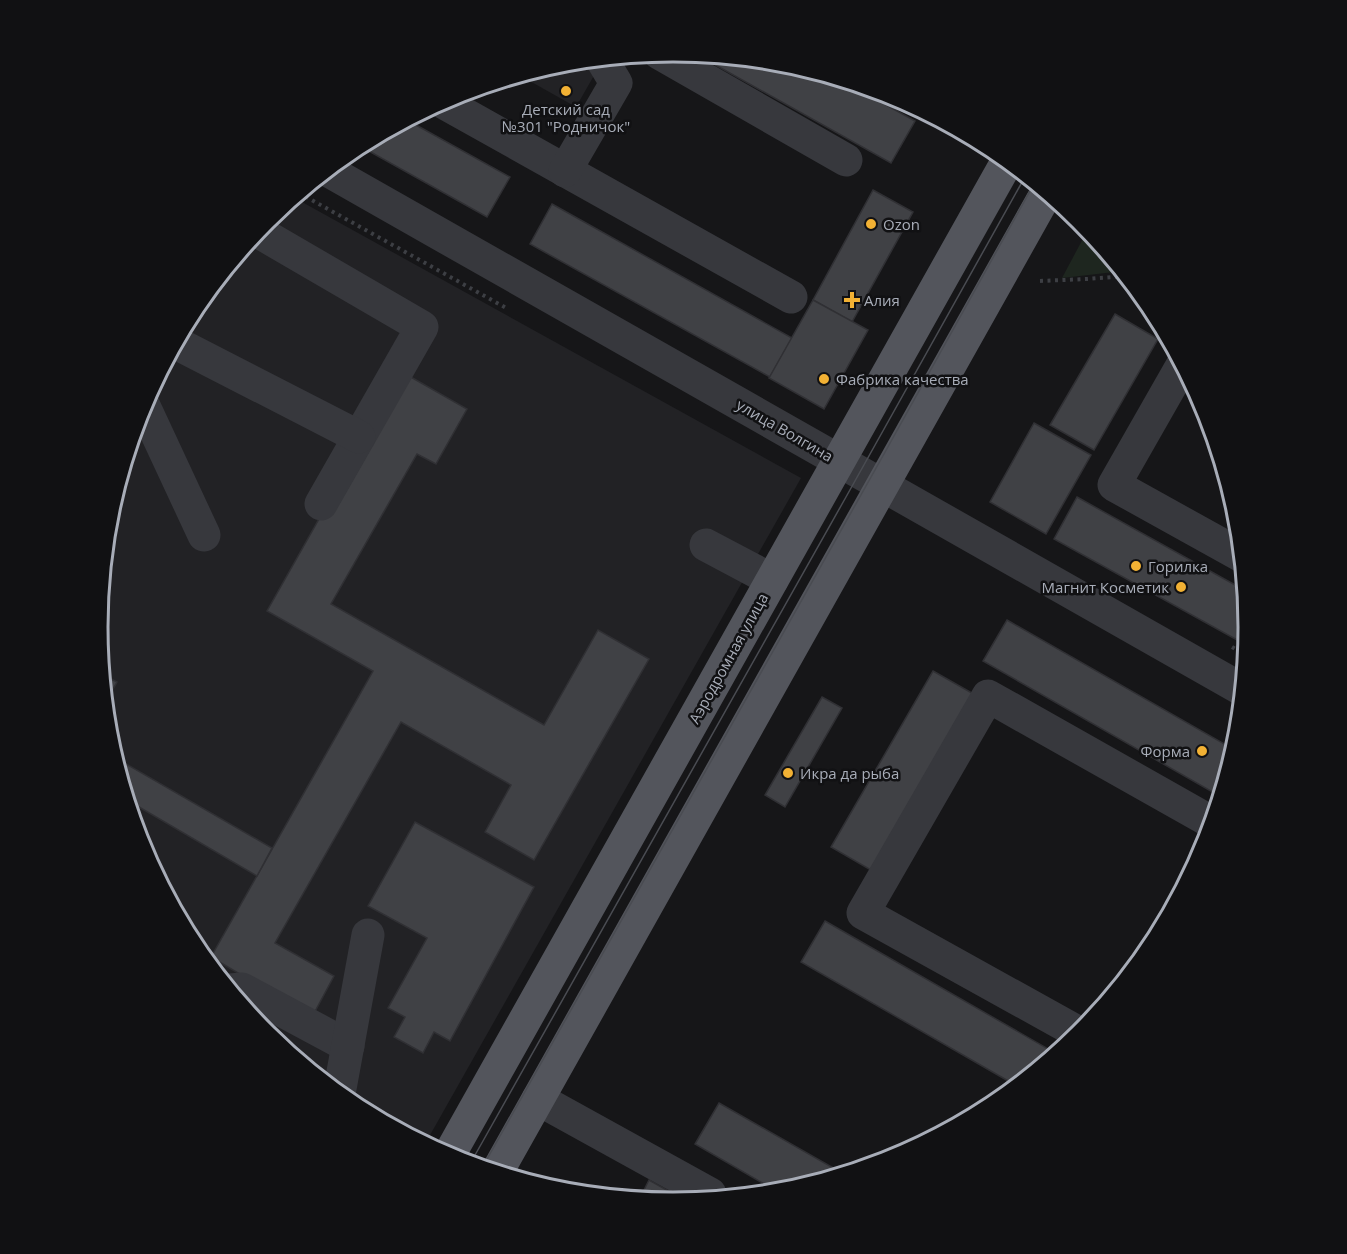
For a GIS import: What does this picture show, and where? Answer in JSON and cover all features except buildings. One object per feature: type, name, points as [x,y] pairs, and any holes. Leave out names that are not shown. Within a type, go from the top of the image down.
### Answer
[{"type":"main road","name":"Аэродромная улица","points":[[453,1147],[1004,168]]},
{"type":"main road","points":[[501,1165],[1043,199]]},
{"type":"street","points":[[676,62],[846,159]]},
{"type":"street","points":[[566,171],[608,70]]},
{"type":"street","points":[[452,107],[791,297]]},
{"type":"street","name":"улица Волгина","points":[[334,174],[1236,686]]},
{"type":"street","points":[[265,236],[422,327],[321,504]]},
{"type":"street","points":[[183,346],[358,437]]},
{"type":"street","points":[[1178,372],[1114,485],[1234,551]]},
{"type":"street","points":[[149,417],[204,535]]},
{"type":"street","points":[[706,545],[772,580]]},
{"type":"street","points":[[1071,1029],[862,912],[988,696],[1205,819]]},
{"type":"street","points":[[341,1084],[368,935]]},
{"type":"street","points":[[239,989],[242,988],[348,1046]]},
{"type":"street","points":[[538,1099],[699,1191]]},
{"type":"path","points":[[1040,281],[1117,277]]},
{"type":"shaded area","name":"Детский сад №301 \"Родничок\"","points":[[599,66],[576,107],[529,81]]},
{"type":"shaded area","points":[[301,202],[801,478],[429,1137],[391,1117],[329,1076],[274,1027],[248,1000],[203,941],[184,910],[166,877],[138,809],[127,773],[113,701],[109,664],[109,590],[113,553],[127,481],[138,445],[166,377],[203,313],[225,283],[248,254]]},
{"type":"shaded area","points":[[1083,238],[1113,272],[1062,278]]},
{"type":"tram line","points":[[475,1156],[1022,182]]},
{"type":"tram line","points":[[487,1160],[1031,189]]},
{"type":"place","name":"Детский сад №301 \"Родничок\"","points":[[566,91]]},
{"type":"place","name":"Ozon","points":[[871,224]]},
{"type":"place","name":"Алия","points":[[852,300]]},
{"type":"place","name":"Фабрика качества","points":[[824,379]]},
{"type":"place","name":"Горилка","points":[[1136,566]]},
{"type":"place","name":"Магнит Косметик","points":[[1181,587]]},
{"type":"place","name":"Форма","points":[[1202,751]]},
{"type":"place","name":"Икра да рыба","points":[[788,773]]}]
